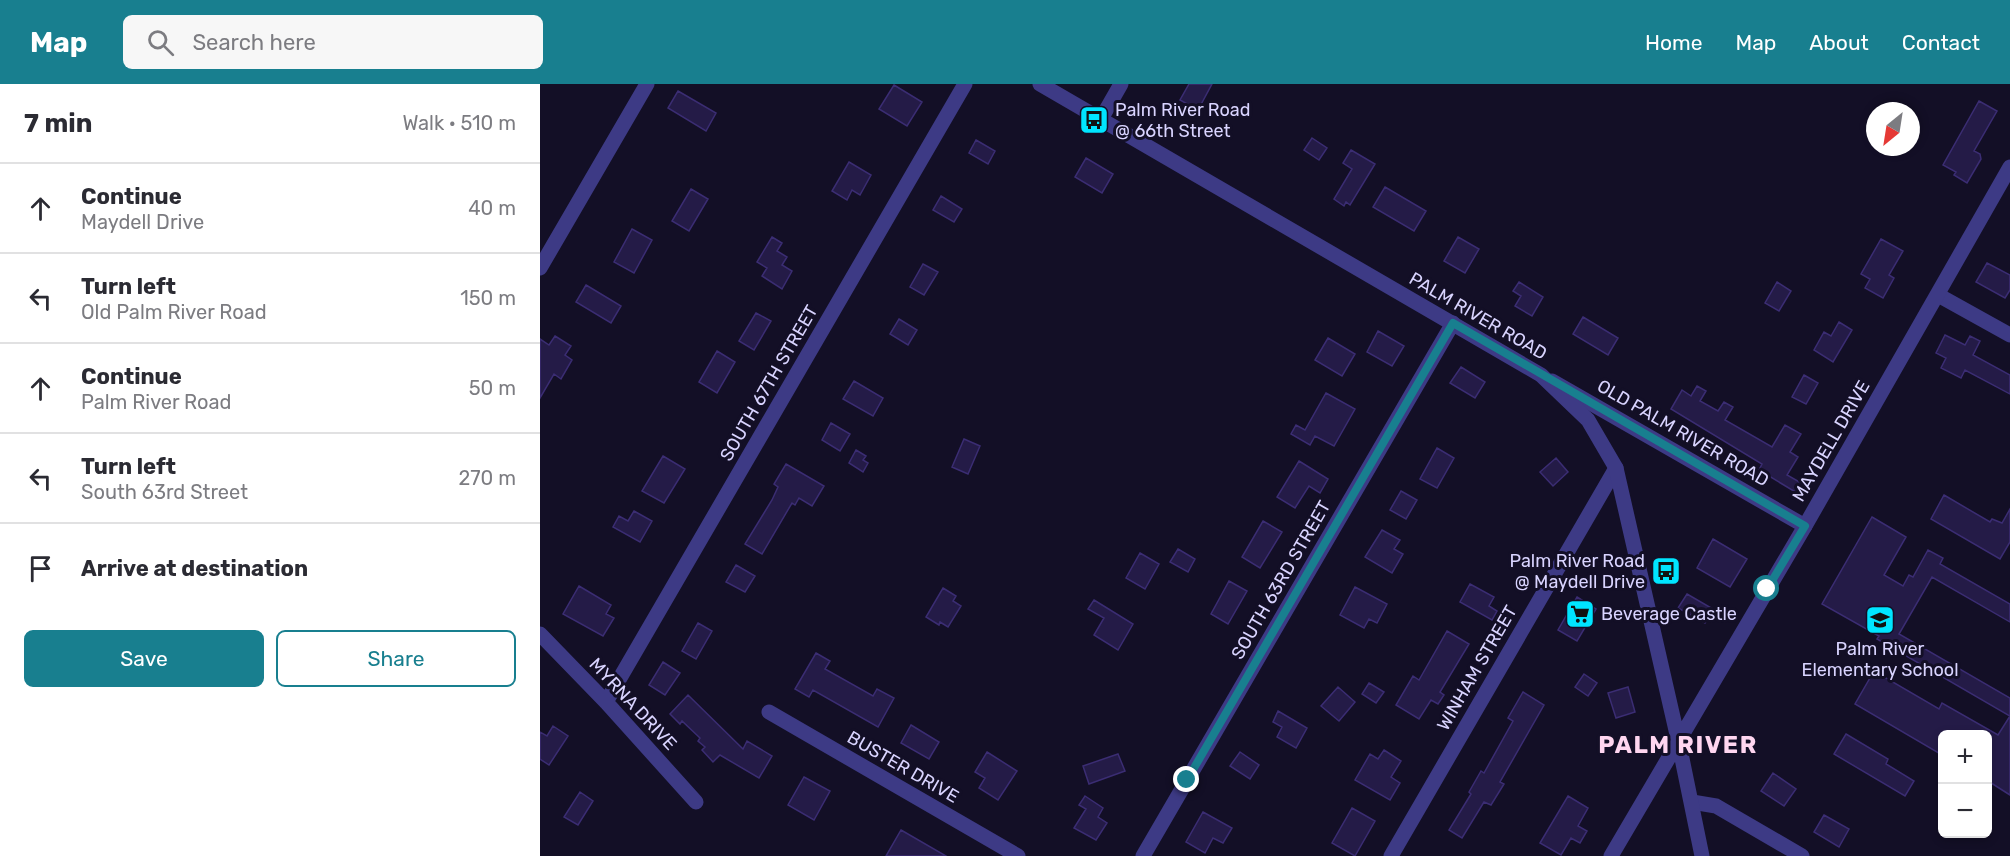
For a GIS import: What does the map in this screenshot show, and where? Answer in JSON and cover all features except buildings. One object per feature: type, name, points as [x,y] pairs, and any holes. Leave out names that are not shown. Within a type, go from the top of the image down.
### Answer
[{"type":"street","points":[[540,268],[647,84]]},
{"type":"street","name":"SOUTH 67TH STREET","points":[[606,702],[965,84]]},
{"type":"street","name":"PALM RIVER ROAD","points":[[1041,84],[1541,375],[1588,420],[1616,468],[1692,802],[1702,856]]},
{"type":"street","points":[[1101,119],[1121,84]]},
{"type":"street","name":"MAYDELL DRIVE","points":[[1611,856],[1805,526],[2010,167]]},
{"type":"street","points":[[1938,295],[2010,335]]},
{"type":"street","name":"SOUTH 63RD STREET","points":[[1143,856],[1453,323]]},
{"type":"street","name":"OLD PALM RIVER ROAD","points":[[1541,375],[1805,526]]},
{"type":"street","name":"WINHAM STREET","points":[[1391,856],[1616,468]]},
{"type":"street","name":"MYRNA DRIVE","points":[[540,634],[606,702],[696,801]]},
{"type":"street","name":"BUSTER DRIVE","points":[[769,712],[1018,856]]},
{"type":"street","points":[[1692,802],[1716,807],[1802,856]]},
{"type":"place","name":"Palm River Road @ 66th Street","points":[[1094,120]]},
{"type":"place","name":"Palm River Road @ Maydell Drive","points":[[1666,571]]},
{"type":"place","name":"Beverage Castle","points":[[1580,614]]},
{"type":"place","name":"Palm River Elementary School","points":[[1880,620]]},
{"type":"district","name":"PALM RIVER","points":[[1678,745]]},
{"type":"route","points":[[1187,780],[1453,323],[1805,526],[1767,589]]}]
